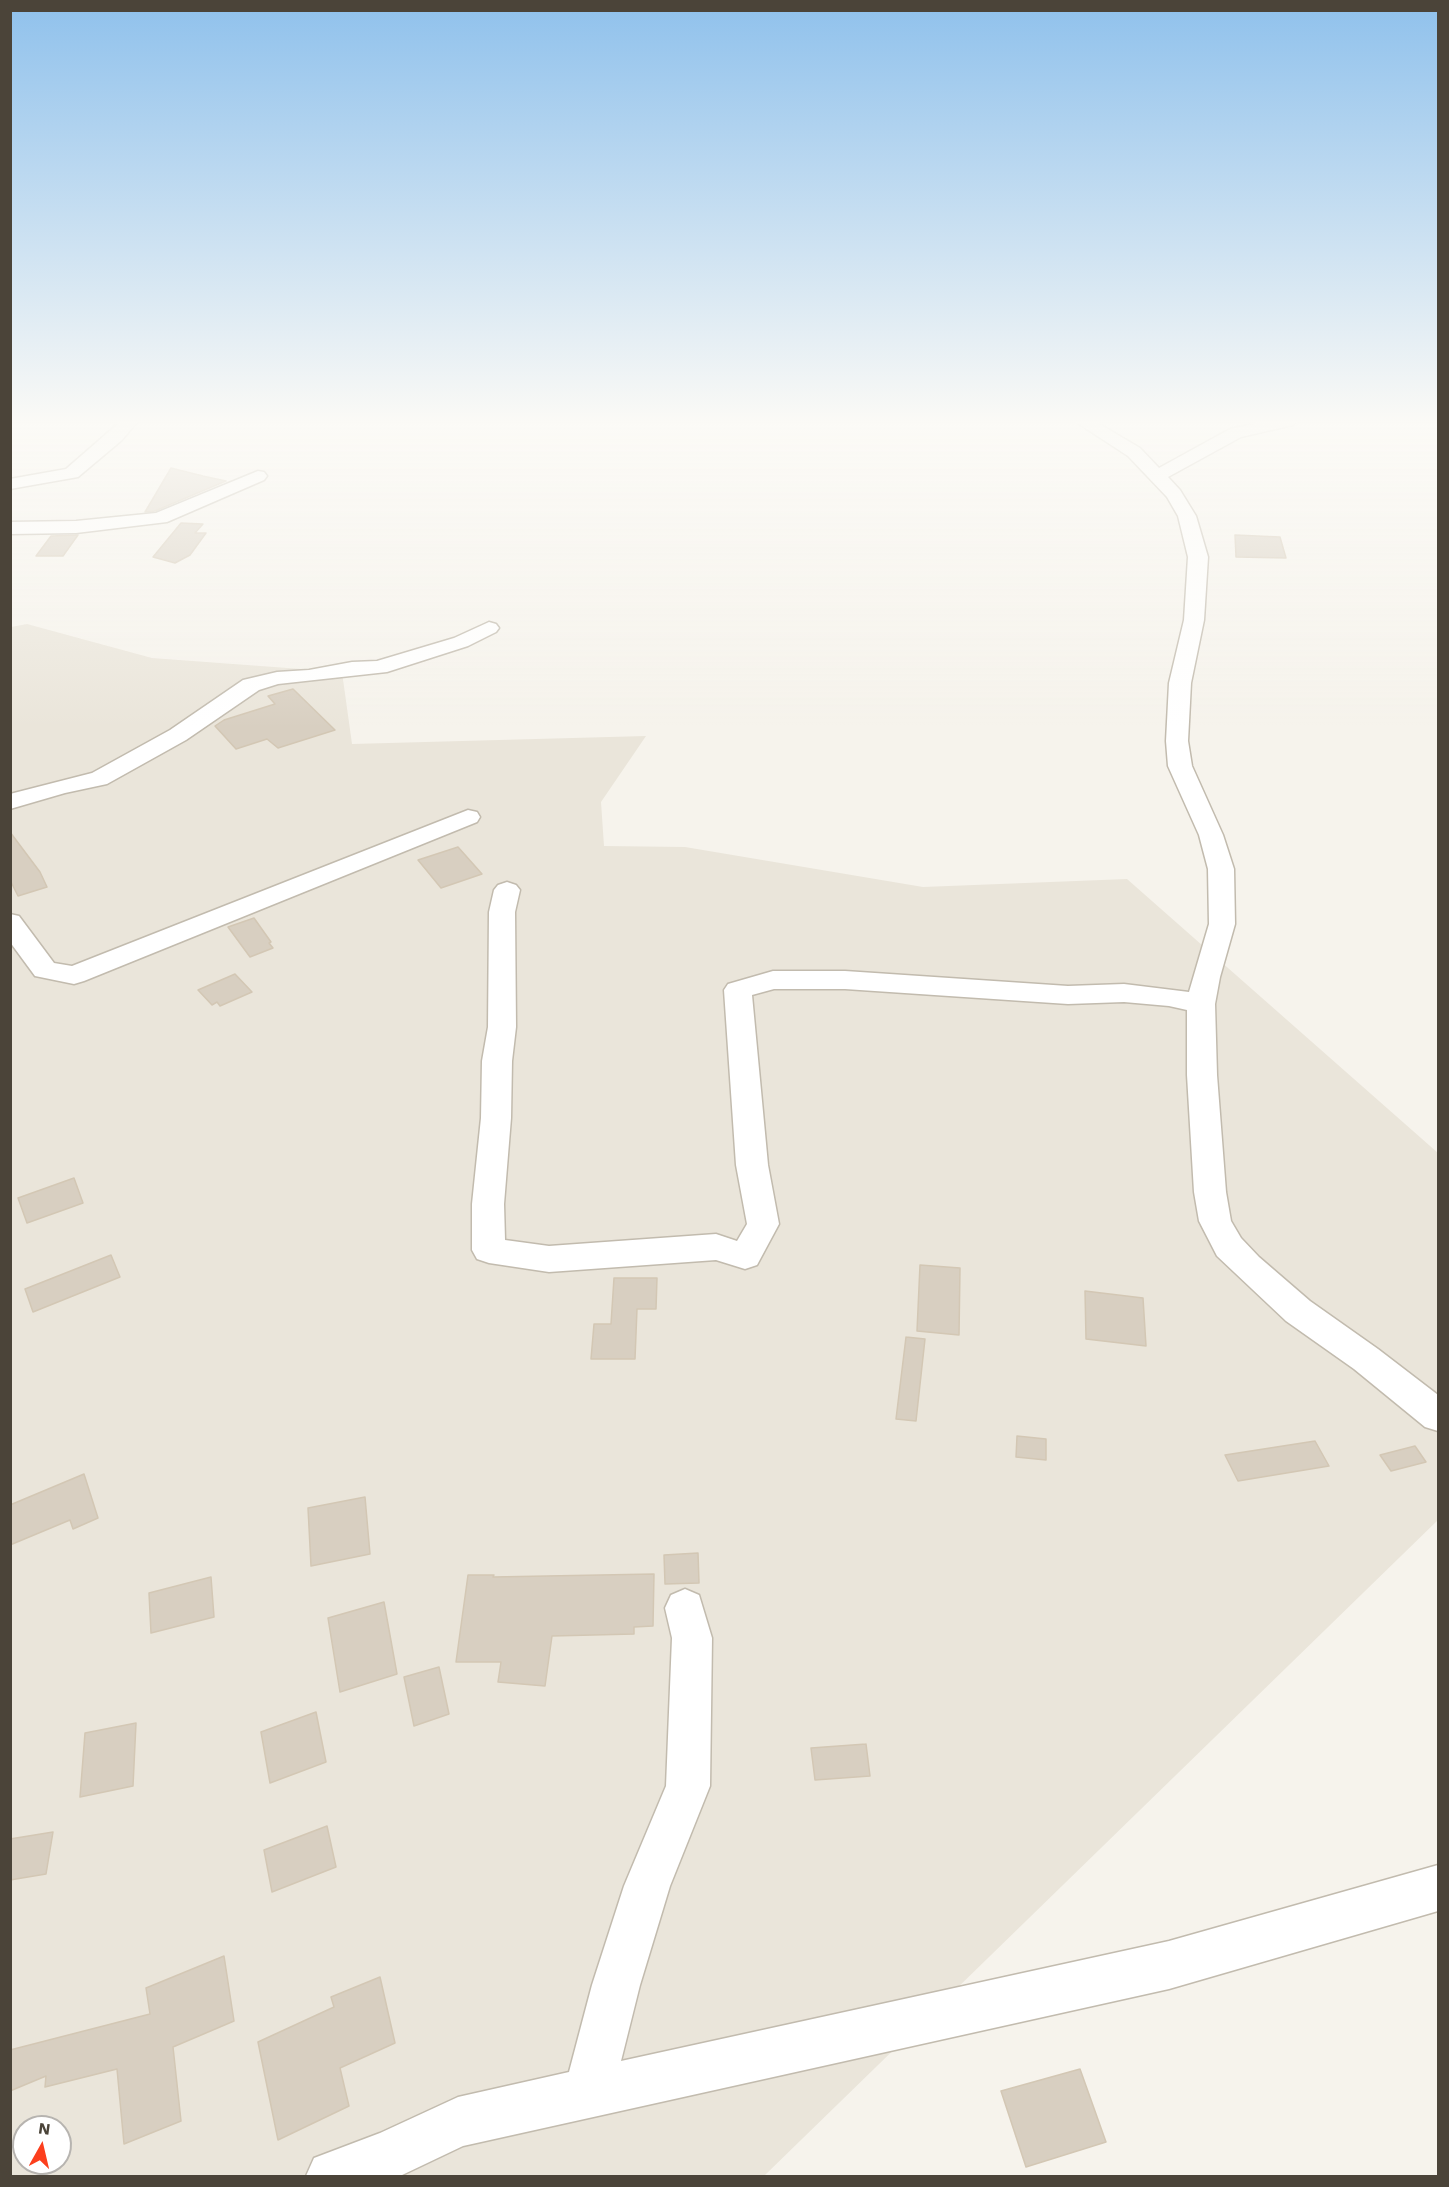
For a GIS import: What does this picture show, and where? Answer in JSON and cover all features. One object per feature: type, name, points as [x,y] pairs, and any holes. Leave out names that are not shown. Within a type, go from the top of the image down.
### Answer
[{"type":"street","points":[[10,528],[103,524]]},
{"type":"street","points":[[1189,524],[1198,556],[1194,620],[1180,683],[1177,741],[1180,766],[1212,835],[1221,869],[1222,924],[1206,977],[1202,1004],[1202,1075],[1210,1192],[1215,1221],[1229,1247],[1298,1311],[1366,1359],[1438,1416]]},
{"type":"street","points":[[10,802],[60,787],[99,779],[178,735],[250,685],[278,678],[309,676],[352,668],[379,667],[461,642],[489,628]]},
{"type":"street","points":[[10,922],[45,970],[74,975],[468,817]]},
{"type":"street","points":[[507,890],[502,912],[502,1027],[497,1061],[496,1118],[488,1204],[489,1250],[549,1259],[716,1247],[745,1256],[763,1224],[752,1165],[738,990],[773,980],[846,980],[1068,995],[1124,993],[1169,997],[1202,1004]]},
{"type":"street","points":[[588,2094],[616,1985],[646,1886],[688,1786],[692,1638],[685,1608]]},
{"type":"street","points":[[332,2176],[390,2155],[458,2122],[1169,1965],[1438,1888]]},
{"type":"shaded area","points":[[27,624],[152,658],[342,672],[352,744],[646,736],[601,802],[604,846],[685,847],[923,887],[1127,879],[1438,1153],[1438,1520],[764,2176],[11,2176],[11,627]]},
{"type":"building","points":[[180,524],[203,524],[195,533],[206,533],[190,555],[175,563],[153,557]]},
{"type":"building","points":[[78,535],[63,556],[36,556],[51,536]]},
{"type":"building","points":[[1235,535],[1280,537],[1286,558],[1236,557]]},
{"type":"building","points":[[293,689],[335,730],[278,748],[267,739],[236,749],[215,726],[224,720],[275,704],[268,696]]},
{"type":"building","points":[[10,832],[40,872],[47,887],[18,896],[10,880]]},
{"type":"building","points":[[458,847],[482,874],[441,888],[418,860]]},
{"type":"building","points":[[254,918],[273,948],[250,957],[228,927]]},
{"type":"building","points":[[235,974],[252,992],[220,1006],[217,1002],[212,1005],[198,990]]},
{"type":"building","points":[[74,1178],[83,1203],[27,1223],[18,1198]]},
{"type":"building","points":[[111,1255],[120,1277],[33,1312],[25,1289]]},
{"type":"building","points":[[920,1265],[960,1268],[959,1335],[917,1331]]},
{"type":"building","points":[[614,1278],[657,1278],[656,1309],[637,1309],[635,1359],[591,1359],[594,1324],[611,1324]]},
{"type":"building","points":[[1085,1291],[1143,1298],[1146,1346],[1086,1339]]},
{"type":"building","points":[[906,1337],[925,1339],[916,1421],[896,1419]]},
{"type":"building","points":[[1017,1436],[1046,1439],[1046,1460],[1016,1457]]},
{"type":"building","points":[[1315,1441],[1329,1466],[1238,1481],[1225,1455]]},
{"type":"building","points":[[1415,1446],[1426,1462],[1391,1471],[1380,1455]]},
{"type":"building","points":[[84,1474],[98,1518],[73,1529],[70,1520],[10,1545],[10,1505]]},
{"type":"building","points":[[365,1497],[370,1554],[311,1566],[308,1508]]},
{"type":"building","points":[[698,1553],[699,1583],[665,1584],[664,1555]]},
{"type":"building","points":[[654,1574],[653,1626],[634,1627],[634,1634],[552,1636],[545,1686],[498,1682],[501,1662],[456,1662],[468,1575],[494,1575],[493,1577]]},
{"type":"building","points":[[211,1577],[214,1617],[151,1633],[149,1593]]},
{"type":"building","points":[[384,1602],[397,1674],[340,1692],[328,1618]]},
{"type":"building","points":[[439,1667],[449,1714],[414,1726],[404,1677]]},
{"type":"building","points":[[316,1712],[326,1762],[270,1783],[261,1732]]},
{"type":"building","points":[[136,1723],[133,1786],[80,1797],[85,1733]]},
{"type":"building","points":[[866,1744],[870,1776],[815,1780],[811,1748]]},
{"type":"building","points":[[327,1826],[336,1867],[272,1892],[264,1850]]},
{"type":"building","points":[[53,1832],[46,1874],[10,1880],[10,1839]]},
{"type":"building","points":[[224,1956],[234,2021],[173,2047],[181,2121],[124,2144],[117,2069],[45,2087],[46,2076],[10,2091],[10,2050],[150,2014],[146,1988]]},
{"type":"building","points":[[380,1977],[395,2043],[340,2068],[349,2106],[278,2140],[258,2042],[334,2007],[331,1997]]},
{"type":"building","points":[[1080,2069],[1106,2142],[1026,2167],[1001,2091]]}]
